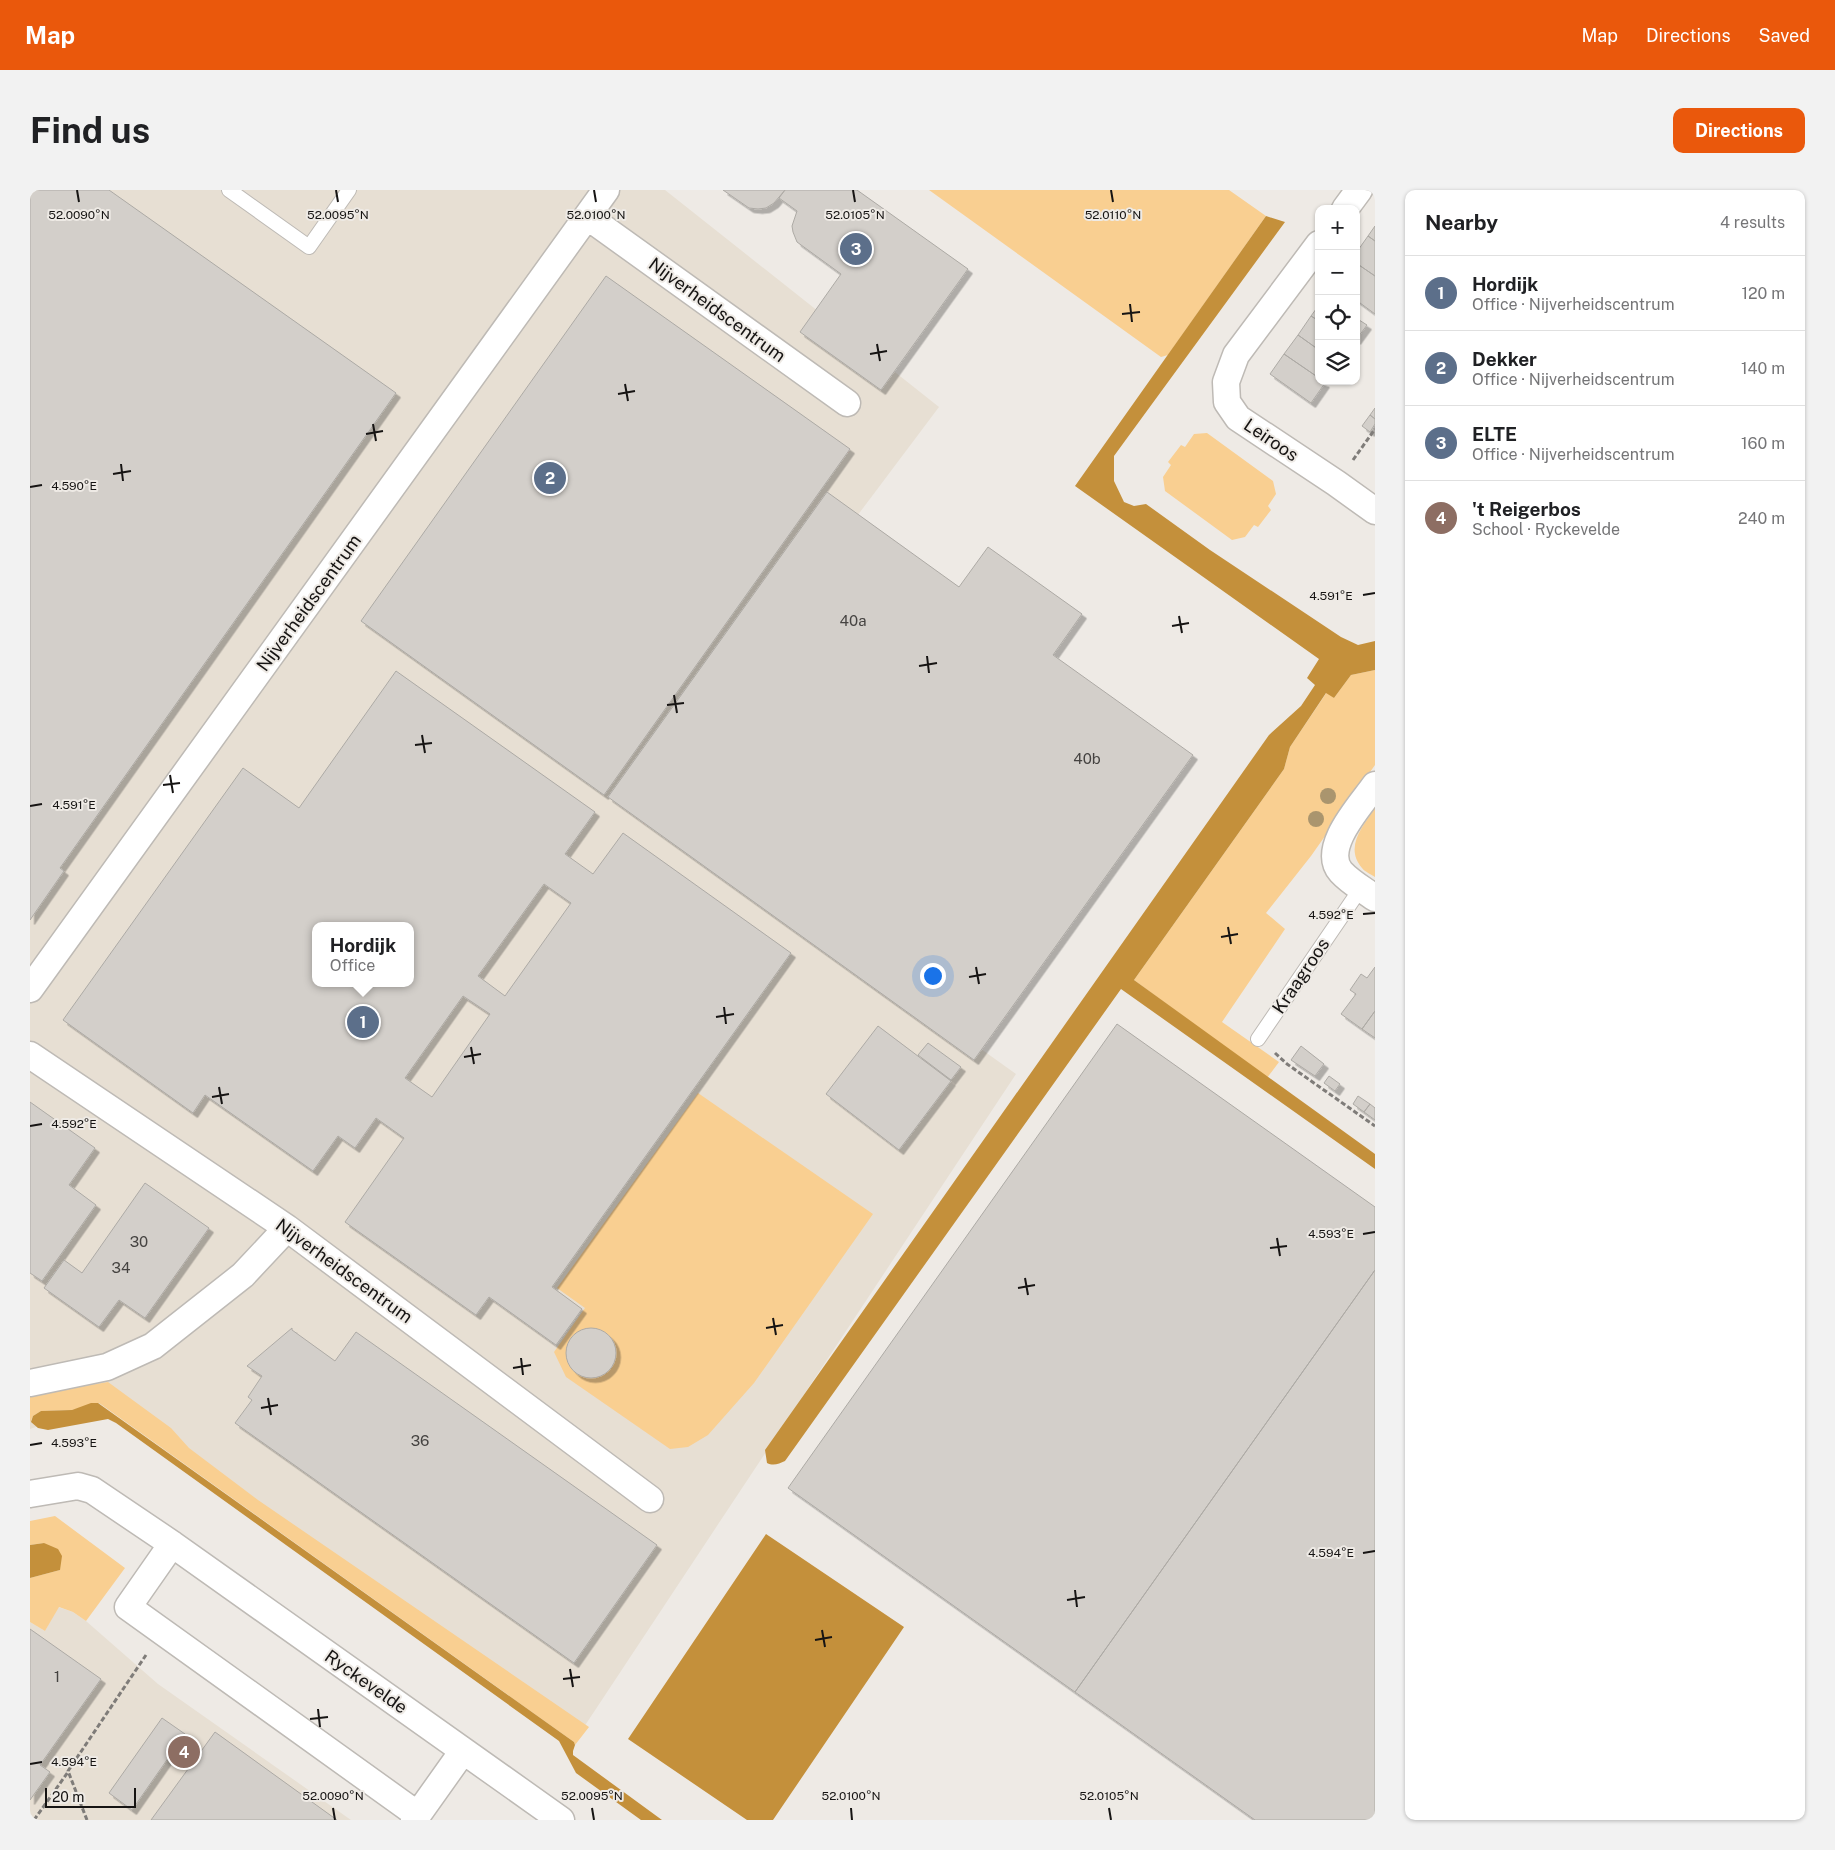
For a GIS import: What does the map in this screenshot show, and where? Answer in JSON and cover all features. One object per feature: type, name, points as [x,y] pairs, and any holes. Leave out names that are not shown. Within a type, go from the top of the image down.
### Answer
[{"type":"street","name":"Nijverheidscentrum","points":[[30,989],[606,190]]},
{"type":"street","points":[[1348,205],[1359,190]]},
{"type":"street","name":"Nijverheidscentrum","points":[[588,217],[847,403]]},
{"type":"street","name":"Leiroos","points":[[1315,249],[1236,355],[1226,382],[1227,402],[1238,418],[1375,511]]},
{"type":"street","name":"Kraagroos","points":[[1368,893],[1340,872],[1334,856],[1339,837],[1375,785]]},
{"type":"street","name":"Nijverheidscentrum","points":[[30,1055],[287,1228],[650,1499]]},
{"type":"street","points":[[30,1383],[107,1367],[153,1346],[243,1275],[287,1228]]},
{"type":"street","name":"Ryckevelde","points":[[30,1494],[78,1486],[92,1490],[172,1544],[560,1820]]},
{"type":"street","points":[[172,1544],[128,1607],[416,1817],[464,1751]]},
{"type":"lane","points":[[229,190],[309,247],[350,190]]},
{"type":"lane","name":"Kraagroos","points":[[1258,1039],[1368,893]]},
{"type":"path","points":[[1336,483],[1375,429]]},
{"type":"path","points":[[1258,1039],[1287,1064],[1375,1126]]},
{"type":"path","points":[[34,1820],[163,1632]]},
{"type":"path","points":[[68,1771],[87,1820]]},
{"type":"shaded area","points":[[30,190],[665,190],[939,407],[640,805],[1016,1074],[580,1733],[110,1401],[30,1429]]},
{"type":"shaded area","points":[[929,190],[1229,190],[1266,216],[1168,355],[1161,357]]},
{"type":"shaded area","points":[[1266,216],[1285,222],[1114,456],[1114,481],[1124,502],[1134,506],[1146,504],[1210,550],[1341,637],[1358,645],[1375,641],[1375,670],[1351,675],[1334,698],[1326,693],[1290,747],[1284,769],[1134,980],[1375,1154],[1375,1169],[1121,989],[785,1461],[769,1464],[767,1463],[765,1450],[1269,735],[1301,706],[1315,685],[1307,678],[1319,659],[1075,486]]},
{"type":"shaded area","points":[[1207,433],[1273,481],[1276,494],[1268,506],[1271,510],[1258,527],[1254,525],[1245,537],[1232,540],[1165,491],[1163,477],[1171,465],[1168,462],[1181,445],[1185,447],[1194,434]]},
{"type":"shaded area","points":[[1375,670],[1375,765],[1311,856],[1266,913],[1285,929],[1222,1022],[1279,1062],[1267,1078],[1134,980],[1284,769],[1290,747],[1327,692],[1334,698],[1351,675]]},
{"type":"shaded area","points":[[1375,808],[1375,877],[1366,872],[1357,860],[1355,845],[1361,829]]},
{"type":"shaded area","points":[[698,1093],[873,1214],[754,1383],[708,1435],[688,1447],[670,1449],[566,1377],[554,1352],[585,1308],[557,1288]]},
{"type":"shaded area","points":[[108,1382],[171,1428],[189,1448],[258,1500],[589,1727],[575,1745],[574,1742],[99,1403],[72,1410],[41,1411],[33,1416],[30,1422],[30,1395]]},
{"type":"shaded area","points":[[91,1403],[98,1403],[574,1742],[573,1755],[662,1820],[641,1820],[576,1773],[559,1741],[116,1423],[108,1419],[48,1430],[38,1428],[31,1422],[33,1416],[41,1411],[72,1410]]},
{"type":"shaded area","points":[[55,1516],[125,1568],[86,1621],[73,1612],[59,1607],[45,1631],[30,1622],[30,1578],[60,1570],[44,1543],[30,1545],[30,1521]]},
{"type":"shaded area","points":[[766,1534],[904,1627],[773,1820],[747,1820],[628,1739]]},
{"type":"shaded area","points":[[44,1543],[58,1549],[62,1556],[60,1570],[30,1578],[30,1545]]},
{"type":"shaded area","points":[[58,1607],[73,1612],[86,1621],[158,1684],[351,1820],[30,1820],[30,1622],[45,1631]]},
{"type":"building","points":[[30,190],[109,190],[396,393],[60,868],[64,871],[30,920]]},
{"type":"building","points":[[723,190],[785,190],[774,203],[766,208],[758,209],[749,208]]},
{"type":"building","points":[[785,190],[857,190],[968,269],[881,390],[800,332],[841,274],[797,242],[792,226],[797,211],[779,198]]},
{"type":"building","points":[[1375,226],[1375,241],[1368,236]]},
{"type":"building","points":[[1368,236],[1375,241],[1375,276],[1360,266],[1360,247]]},
{"type":"building","points":[[1360,266],[1375,276],[1375,314],[1360,303]]},
{"type":"building","points":[[606,276],[850,449],[604,795],[361,621]]},
{"type":"building","points":[[1315,310],[1315,318],[1311,316]]},
{"type":"building","points":[[1311,316],[1315,318],[1315,347],[1298,335]]},
{"type":"building","points":[[1360,321],[1367,325],[1360,335]]},
{"type":"building","points":[[1298,335],[1315,347],[1315,375],[1284,354]]},
{"type":"building","points":[[1284,354],[1315,375],[1315,385],[1324,385],[1311,403],[1270,374]]},
{"type":"building","points":[[1375,408],[1375,419],[1370,415]]},
{"type":"building","points":[[1370,415],[1375,419],[1375,424],[1370,432],[1362,426]]},
{"type":"building","points":[[827,492],[959,587],[988,547],[1082,614],[1053,655],[1193,755],[974,1060],[608,797]]},
{"type":"building","points":[[396,671],[595,812],[565,854],[593,874],[623,833],[791,953],[552,1287],[582,1309],[556,1345],[489,1297],[476,1315],[345,1222],[404,1138],[376,1118],[355,1148],[338,1136],[313,1171],[205,1095],[193,1113],[63,1020],[243,768],[299,808]],"holes":[[[544,884],[571,903],[505,996],[478,976]],[[463,996],[490,1014],[432,1097],[405,1078]]]},
{"type":"building","points":[[1375,967],[1375,1011],[1362,1029],[1341,1014],[1356,994],[1350,990],[1361,974],[1367,978]]},
{"type":"building","points":[[1375,1011],[1375,1038],[1362,1029]]},
{"type":"building","points":[[1117,1024],[1375,1207],[1375,1270],[1075,1692],[788,1488]]},
{"type":"building","points":[[878,1026],[951,1081],[899,1150],[826,1094]]},
{"type":"building","points":[[928,1043],[961,1067],[951,1080],[918,1055]]},
{"type":"building","points":[[1301,1046],[1324,1064],[1315,1076],[1291,1060]]},
{"type":"building","points":[[1329,1076],[1340,1084],[1335,1091],[1324,1083]]},
{"type":"building","points":[[1358,1096],[1370,1104],[1364,1112],[1353,1104]]},
{"type":"building","points":[[30,1102],[95,1148],[69,1185],[96,1205],[42,1281],[30,1273]]},
{"type":"building","points":[[1370,1104],[1375,1108],[1375,1120],[1364,1112]]},
{"type":"building","points":[[145,1183],[209,1228],[145,1318],[119,1300],[99,1327],[44,1288],[64,1260],[82,1273]]},
{"type":"building","points":[[1375,1270],[1375,1820],[1255,1820],[1075,1692]]},
{"type":"building","points":[[292,1328],[292,1330],[335,1361],[356,1332],[657,1545],[574,1663],[235,1423],[252,1400],[248,1397],[262,1376],[247,1366]]},
{"type":"building","points":[[586,1328],[596,1328],[609,1335],[616,1348],[616,1358],[609,1371],[596,1378],[586,1378],[577,1374],[570,1367],[566,1358],[566,1348],[570,1339],[577,1332]]},
{"type":"building","points":[[30,1629],[101,1679],[40,1765],[50,1772],[30,1800]]},
{"type":"building","points":[[162,1718],[185,1734],[132,1810],[109,1793]]},
{"type":"building","points":[[215,1732],[337,1820],[151,1820]]},
{"type":"place","name":"ELTE","points":[[856,249]]},
{"type":"place","name":"Dekker","points":[[550,478]]},
{"type":"place","name":"Hordijk","points":[[363,1022]]},
{"type":"place","name":"'t Reigerbos","points":[[184,1752]]}]
